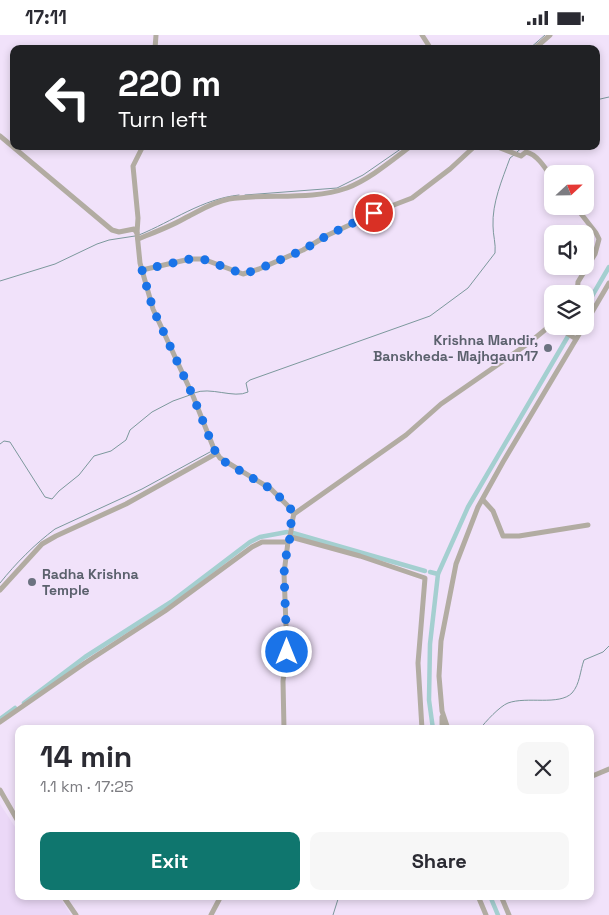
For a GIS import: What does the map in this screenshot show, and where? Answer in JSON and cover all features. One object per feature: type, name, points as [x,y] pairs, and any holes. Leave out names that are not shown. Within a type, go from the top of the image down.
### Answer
[{"type":"street","points":[[539,45],[550,35]]},
{"type":"street","points":[[0,136],[10,144]]},
{"type":"street","points":[[17,150],[112,230],[119,232],[134,229],[138,236]]},
{"type":"street","points":[[141,150],[133,166],[138,236],[142,270],[153,309],[220,459],[271,489],[288,505],[294,514]]},
{"type":"street","points":[[138,236],[187,218],[209,205],[228,199],[336,191],[367,177],[405,150]]},
{"type":"street","points":[[142,270],[190,259],[203,259],[243,274],[259,269],[303,250],[328,235],[386,208],[412,198],[450,169],[471,150]]},
{"type":"street","points":[[504,150],[521,157],[526,152],[530,153],[535,156],[544,168]]},
{"type":"street","points":[[578,285],[595,254],[599,239],[582,215]]},
{"type":"street","points":[[594,309],[609,284]]},
{"type":"street","points":[[284,725],[283,681],[287,652],[284,573],[291,522],[294,514],[406,435],[441,404],[544,331]]},
{"type":"street","points":[[569,335],[573,338]]},
{"type":"street","points":[[442,725],[439,676],[441,641],[456,564],[482,499],[576,335]]},
{"type":"street","points":[[0,590],[42,544],[126,504],[217,453]]},
{"type":"street","points":[[482,499],[493,511],[503,536],[520,537],[588,525]]},
{"type":"street","points":[[0,722],[85,663],[165,611],[252,547],[262,542],[289,539],[360,556],[425,578],[418,663],[422,725]]},
{"type":"street","points":[[442,711],[447,725]]},
{"type":"street","points":[[594,775],[609,769]]},
{"type":"street","points":[[0,790],[15,816]]},
{"type":"street","points":[[66,900],[76,915]]},
{"type":"street","points":[[211,915],[219,900]]},
{"type":"street","points":[[480,900],[486,915]]},
{"type":"street","points":[[503,900],[509,915]]},
{"type":"shaded area","points":[[0,804],[15,827],[15,900],[62,900],[71,915],[0,915]]},
{"type":"waterway","points":[[534,45],[545,35]]},
{"type":"waterway","points":[[600,99],[609,97]]},
{"type":"waterway","points":[[245,195],[337,188],[363,175],[399,150]]},
{"type":"waterway","points":[[194,393],[200,391],[236,394],[248,392],[246,383],[250,380],[430,316],[468,288],[495,253],[494,209],[510,158],[514,155]]},
{"type":"waterway","points":[[139,235],[200,206],[225,197],[239,195]]},
{"type":"waterway","points":[[0,281],[55,264],[97,244],[135,236]]},
{"type":"waterway","points":[[594,293],[609,267]]},
{"type":"waterway","points":[[432,725],[429,700],[430,644],[438,574],[468,507],[569,335]]},
{"type":"waterway","points":[[0,444],[4,441],[10,442],[45,497],[52,499],[79,475],[94,456],[111,451],[126,440],[130,430],[152,412],[190,395]]},
{"type":"waterway","points":[[0,583],[26,554],[55,529],[142,489],[210,452]]},
{"type":"waterway","points":[[24,703],[85,657],[171,602],[250,542],[260,537],[287,532]]},
{"type":"waterway","points":[[293,533],[425,571]]},
{"type":"waterway","points":[[430,572],[438,574]]},
{"type":"waterway","points":[[483,725],[508,703],[566,697],[577,686],[584,660],[603,652],[609,646]]},
{"type":"waterway","points":[[0,719],[15,708]]},
{"type":"waterway","points":[[333,915],[338,900]]},
{"type":"waterway","points":[[492,900],[498,915]]},
{"type":"place","name":"Krishna Mandir, Banskheda- Majhgaun17","points":[[548,348]]},
{"type":"place","name":"Radha Krishna Temple","points":[[32,582]]},
{"type":"route","points":[[287,652],[284,573],[288,542],[291,537],[291,522],[294,514],[288,505],[271,489],[220,459],[153,309],[142,270],[190,259],[203,259],[243,274],[303,250],[328,235],[374,213]]}]
